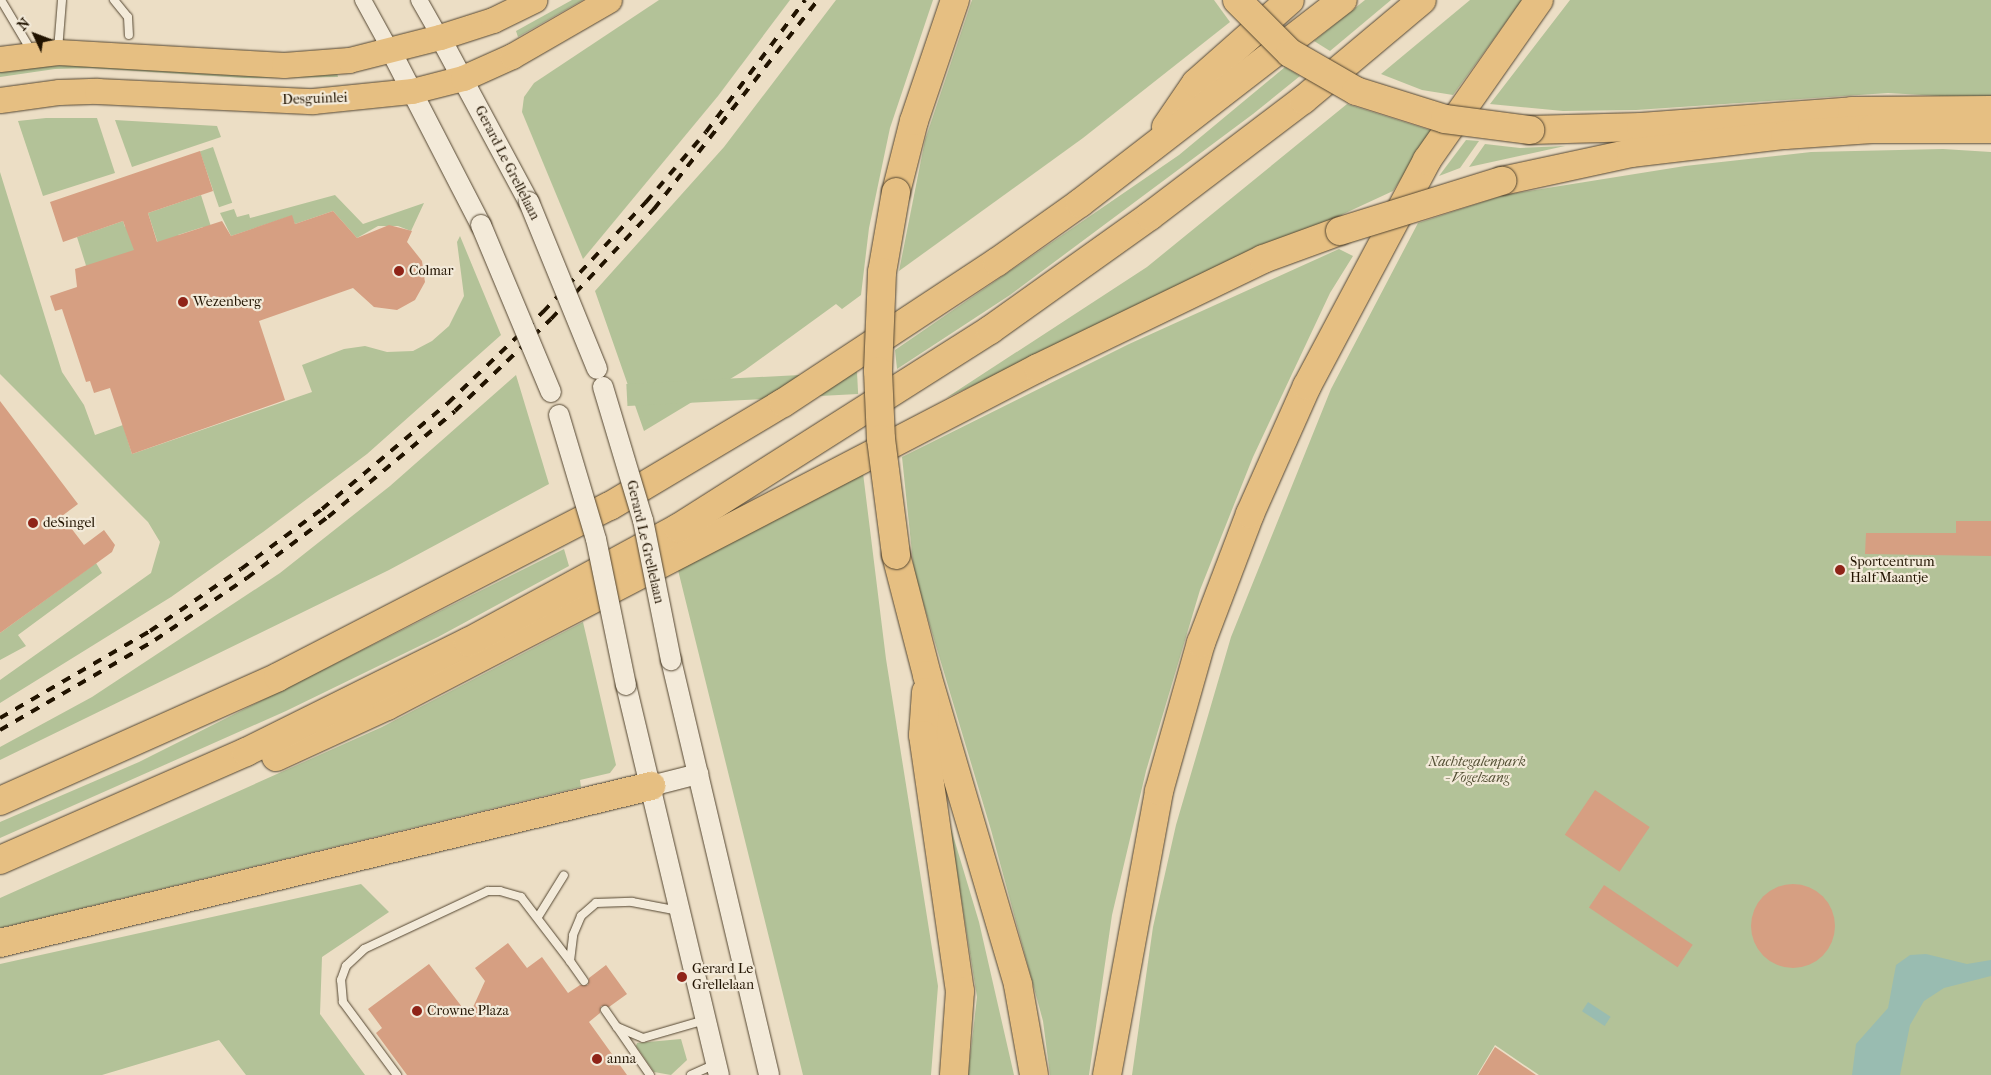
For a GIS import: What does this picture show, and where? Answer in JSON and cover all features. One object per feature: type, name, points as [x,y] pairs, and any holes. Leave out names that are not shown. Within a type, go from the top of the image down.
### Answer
[{"type":"highway","points":[[955,0],[919,104],[896,192],[882,272],[878,371],[881,438],[896,555],[927,675],[1018,985],[1034,1075]]},
{"type":"highway","points":[[1237,0],[1290,53],[1356,91],[1445,119],[1530,130],[1641,127],[1852,111],[1991,110]]},
{"type":"highway","points":[[1152,148],[1196,83],[1290,0]]},
{"type":"highway","points":[[0,801],[278,677],[610,506],[914,318],[1152,148],[1343,0]]},
{"type":"highway","points":[[0,860],[33,848],[246,752],[468,642],[678,528],[804,451],[990,330],[1150,216],[1303,100],[1422,0]]},
{"type":"highway","points":[[1107,1075],[1159,791],[1201,643],[1250,514],[1307,386],[1427,160],[1539,0]]},
{"type":"highway","points":[[33,848],[104,836],[387,706],[1038,368],[1263,259],[1340,230],[1502,181],[1631,153],[1775,136],[1872,130],[1991,129]]},
{"type":"highway","points":[[927,675],[923,735],[960,991],[954,1075]]},
{"type":"highway","points":[[0,943],[651,786]]},
{"type":"main road","points":[[0,59],[58,52],[284,65],[350,60],[440,38],[493,20],[534,0]]},
{"type":"main road","name":"Desguinlei","points":[[0,100],[60,92],[97,91],[313,101],[412,91],[463,78],[567,27],[609,0]]},
{"type":"street","points":[[363,0],[481,225],[559,414],[596,539],[626,685],[717,1069]]},
{"type":"street","points":[[419,0],[440,38]]},
{"type":"street","name":"Gerard Le Grellelaan","points":[[440,38],[529,202],[603,387],[643,520],[671,660],[769,1075]]},
{"type":"street","points":[[651,786],[698,774]]},
{"type":"lane","points":[[1,0],[33,54]]},
{"type":"lane","points":[[58,52],[62,0]]},
{"type":"lane","points":[[114,0],[128,17],[129,35]]},
{"type":"lane","points":[[538,917],[564,875]]},
{"type":"lane","points":[[397,1075],[344,1002],[341,980],[354,956],[488,891],[521,897],[538,917],[584,981]]},
{"type":"lane","points":[[570,961],[581,916],[596,903],[632,902],[679,911]]},
{"type":"lane","points":[[605,1010],[650,1075]]},
{"type":"lane","points":[[617,1027],[643,1038],[705,1020]]},
{"type":"lane","points":[[691,1075],[717,1069]]},
{"type":"green space","points":[[572,0],[583,0],[518,37],[516,31]]},
{"type":"green space","points":[[659,0],[790,0],[718,96],[583,259],[522,112],[524,97],[534,83]]},
{"type":"green space","points":[[836,0],[933,0],[890,128],[869,228],[861,295],[842,309],[836,304],[745,370],[644,431],[595,291],[724,147]]},
{"type":"green space","points":[[972,0],[1214,0],[1230,22],[1083,138],[899,271],[925,140]]},
{"type":"green space","points":[[1365,0],[1391,0],[1330,51],[1314,41]]},
{"type":"green space","points":[[1470,0],[1522,0],[1453,95],[1422,90],[1381,74]]},
{"type":"green space","points":[[1570,0],[1991,0],[1991,99],[1888,93],[1636,110],[1563,111],[1490,104]]},
{"type":"green space","points":[[91,64],[282,76],[337,73],[338,77],[245,78],[90,68],[55,69],[0,77],[0,72],[27,67]]},
{"type":"green space","points":[[1285,67],[1300,76],[1253,114],[1010,295],[897,369],[895,350],[1179,155]]},
{"type":"green space","points":[[1347,104],[1433,131],[1393,191],[946,398],[1147,267]]},
{"type":"green space","points":[[46,118],[97,118],[115,173],[43,196],[18,121]]},
{"type":"green space","points":[[115,120],[217,126],[221,137],[132,167]]},
{"type":"green space","points":[[1466,140],[1479,141],[1460,168],[1439,176]]},
{"type":"green space","points":[[1485,144],[1520,148],[1565,146],[1469,167]]},
{"type":"green space","points":[[213,147],[232,203],[219,207],[200,152]]},
{"type":"green space","name":"Nachtegalenpark - Vogelzang","points":[[1943,149],[1991,152],[1991,1075],[1539,1075],[1495,1045],[1477,1075],[1132,1075],[1153,927],[1176,825],[1231,637],[1331,389],[1418,223],[1504,195],[1685,166],[1811,152]]},
{"type":"green space","points":[[0,172],[62,372],[84,405],[95,435],[123,425],[132,454],[312,392],[302,365],[344,349],[365,346],[387,352],[413,351],[432,341],[449,326],[464,296],[457,242],[460,236],[501,335],[367,454],[263,532],[171,597],[0,703],[0,680],[151,573],[160,542],[148,522],[0,374]]},
{"type":"green space","points":[[201,195],[213,233],[203,227],[178,235],[180,242],[160,250],[148,213]]},
{"type":"green space","points":[[335,195],[363,224],[424,203],[411,231],[398,226],[378,226],[357,238],[333,211],[295,224],[291,216],[231,236],[220,213],[234,209],[237,217],[249,214],[250,218]]},
{"type":"green space","points":[[123,221],[125,227],[132,226],[142,256],[89,275],[77,237]]},
{"type":"green space","points":[[1339,249],[1353,256],[1330,293],[1253,457],[1200,590],[1146,771],[1112,915],[1089,1075],[1050,1075],[1043,1021],[991,830],[914,572],[902,457],[1129,344]]},
{"type":"green space","points":[[857,372],[858,394],[627,406],[626,384]]},
{"type":"green space","points":[[516,375],[549,484],[389,570],[0,760],[0,747],[92,697],[280,573],[390,486]]},
{"type":"green space","points":[[863,473],[886,659],[938,986],[931,1075],[803,1075],[678,570]]},
{"type":"green space","points":[[564,549],[569,566],[438,637],[286,711],[0,838],[0,822],[139,762]]},
{"type":"green space","points":[[96,563],[102,573],[18,635],[26,646],[0,660],[0,633]]},
{"type":"green space","points":[[583,622],[616,765],[610,773],[580,780],[581,787],[0,928],[0,898],[382,727]]},
{"type":"green space","points":[[949,822],[979,922],[1014,1075],[968,1075],[977,997]]},
{"type":"green space","points":[[361,884],[389,912],[322,957],[320,1014],[365,1075],[246,1075],[219,1040],[102,1075],[0,1075],[0,964]]},
{"type":"green space","points":[[681,1039],[687,1060],[671,1075],[654,1072],[636,1046],[637,1043]]},
{"type":"water","points":[[1926,954],[1967,964],[1991,960],[1991,976],[1944,988],[1924,1001],[1910,1025],[1900,1075],[1852,1075],[1856,1044],[1888,1008],[1896,965],[1910,955]]},
{"type":"water","points":[[1588,1002],[1611,1017],[1605,1026],[1582,1011]]},
{"type":"building","name":"Wezenberg","points":[[200,151],[213,191],[148,213],[157,242],[222,221],[231,236],[292,215],[295,224],[333,211],[357,238],[389,225],[412,231],[407,242],[422,261],[425,282],[415,300],[397,310],[374,307],[353,288],[259,321],[285,400],[132,454],[110,388],[94,393],[90,381],[86,382],[62,309],[55,311],[50,296],[77,287],[75,269],[134,250],[123,221],[63,242],[50,202]]},
{"type":"building","name":"deSingel","points":[[0,401],[78,504],[62,516],[84,545],[104,530],[115,545],[112,552],[0,633]]},
{"type":"building","points":[[1956,521],[1991,521],[1991,556],[1865,554],[1866,533],[1956,533]]},
{"type":"building","points":[[1595,790],[1650,827],[1620,872],[1565,835]]},
{"type":"building","points":[[1793,884],[1809,887],[1823,896],[1832,910],[1835,926],[1832,942],[1823,956],[1809,965],[1793,968],[1777,965],[1763,956],[1754,942],[1751,926],[1754,910],[1763,896],[1777,887]]},
{"type":"building","points":[[1604,885],[1693,945],[1678,967],[1589,907]]},
{"type":"building","name":"Crowne Plaza","points":[[508,943],[527,968],[542,957],[568,993],[580,985],[588,985],[589,978],[606,965],[627,994],[609,1007],[601,1006],[600,1013],[589,1022],[627,1075],[407,1075],[376,1033],[382,1028],[368,1009],[429,964],[469,1016],[485,981],[475,968]]},
{"type":"building","points":[[1495,1047],[1536,1075],[1478,1075]]},
{"type":"railway","points":[[0,718],[150,631],[241,569],[322,509],[448,403],[543,312],[646,202],[706,132],[805,0]]},
{"type":"railway","points":[[0,730],[155,640],[247,578],[328,517],[455,411],[551,319],[654,209],[818,0]]},
{"type":"place","name":"Colmar","points":[[399,271]]},
{"type":"place","name":"Wezenberg","points":[[183,302]]},
{"type":"place","name":"deSingel","points":[[33,523]]},
{"type":"place","name":"Sportcentrum Half Maantje","points":[[1840,570]]},
{"type":"place","name":"Gerard Le Grellelaan","points":[[682,977]]},
{"type":"place","name":"Crowne Plaza","points":[[417,1011]]},
{"type":"place","name":"anna","points":[[597,1059]]}]
